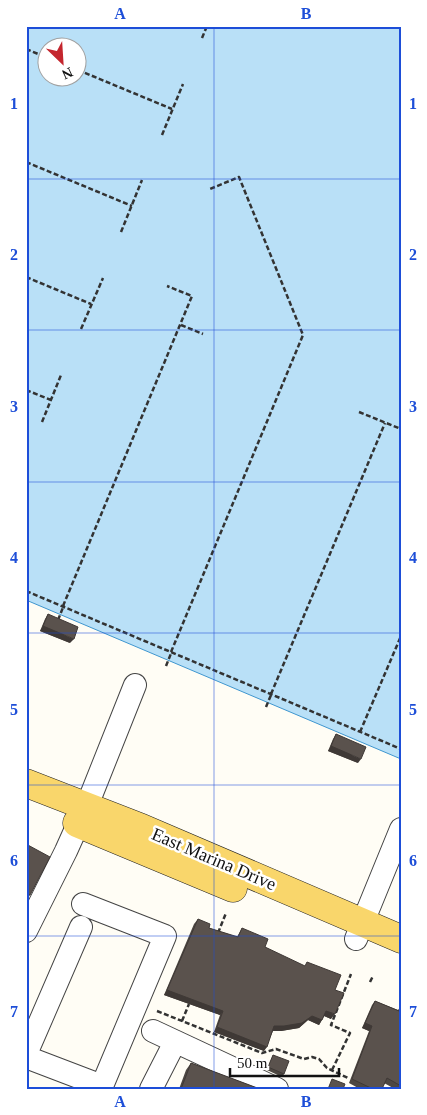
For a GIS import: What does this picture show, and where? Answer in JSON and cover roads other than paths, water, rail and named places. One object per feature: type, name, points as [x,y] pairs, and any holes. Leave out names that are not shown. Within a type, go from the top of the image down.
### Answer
[{"type":"main road","name":"East Marina Drive","points":[[26,783],[82,815]]},
{"type":"main road","name":"East Marina Drive","points":[[26,802],[142,828],[359,931],[401,958]]},
{"type":"main road","name":"East Marina Drive","points":[[359,931],[401,939]]},
{"type":"lane","points":[[26,931],[82,815],[135,685]]},
{"type":"lane","points":[[359,931],[401,829]]},
{"type":"lane","points":[[81,927],[26,1056],[102,1086],[165,936],[83,904]]},
{"type":"lane","points":[[155,1021],[178,1031],[277,1089]]},
{"type":"lane","points":[[151,1089],[178,1031]]},
{"type":"water","points":[[26,26],[401,26],[401,759],[26,600]]}]
